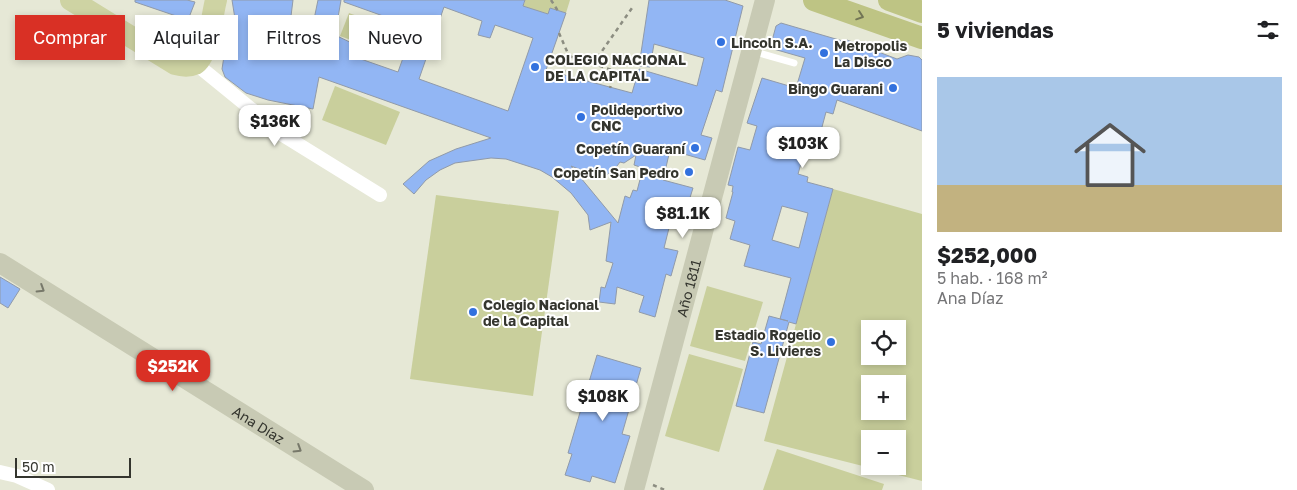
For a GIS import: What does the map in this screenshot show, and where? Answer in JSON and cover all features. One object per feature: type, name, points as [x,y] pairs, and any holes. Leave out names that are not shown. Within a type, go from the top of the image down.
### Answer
[{"type":"highway","points":[[814,0],[919,25]]},
{"type":"highway","points":[[889,0],[919,25]]},
{"type":"main road","points":[[71,0],[175,64],[185,67],[196,64],[204,53],[216,0]]},
{"type":"main road","name":"Año 1811","points":[[640,488],[765,0]]},
{"type":"main road","name":"Ana Díaz","points":[[0,264],[364,490]]},
{"type":"street","points":[[196,64],[282,135],[380,195]]},
{"type":"street","points":[[0,472],[17,476],[48,490]]},
{"type":"lane","points":[[752,51],[794,63]]},
{"type":"path","points":[[551,0],[558,10]]},
{"type":"path","points":[[593,64],[632,8]]},
{"type":"path","points":[[559,33],[568,56],[563,75]]},
{"type":"path","points":[[568,56],[615,71],[610,88]]},
{"type":"path","points":[[640,488],[665,490]]},
{"type":"green space","points":[[520,0],[570,0],[566,13],[550,8],[548,14],[523,6],[525,2]]},
{"type":"green space","points":[[349,13],[354,15],[349,15],[349,39],[340,36]]},
{"type":"green space","points":[[335,86],[400,112],[386,145],[322,120]]},
{"type":"green space","name":"Estadio Rogelio S. Livieres","points":[[833,189],[922,214],[922,481],[898,475],[906,475],[906,430],[861,430],[861,466],[764,441]]},
{"type":"green space","points":[[436,195],[559,211],[533,396],[410,379]]},
{"type":"green space","points":[[707,286],[763,302],[745,361],[690,346]]},
{"type":"green space","points":[[689,354],[743,369],[719,452],[665,436]]},
{"type":"green space","points":[[777,449],[884,484],[882,490],[763,490]]},
{"type":"building","points":[[135,0],[187,0],[195,2],[190,15],[173,15],[135,2]]},
{"type":"building","points":[[232,0],[293,0],[291,15],[248,15],[248,60],[339,60],[339,37],[349,42],[349,60],[364,60],[398,72],[402,60],[426,60],[419,79],[508,111],[533,38],[495,25],[490,38],[478,35],[482,21],[444,7],[441,16],[380,15],[344,2],[344,0],[525,0],[523,6],[548,14],[550,8],[566,13],[546,70],[632,93],[639,69],[697,86],[704,58],[654,44],[650,67],[639,66],[649,0],[725,0],[743,6],[722,92],[716,90],[701,135],[712,138],[705,160],[670,150],[663,180],[693,188],[688,204],[681,202],[675,225],[670,224],[664,248],[678,251],[671,276],[666,274],[655,317],[639,312],[644,296],[617,287],[615,304],[599,302],[601,287],[605,288],[613,263],[606,261],[611,222],[590,230],[588,215],[571,193],[552,177],[540,170],[506,159],[491,158],[455,163],[440,170],[426,180],[414,194],[403,184],[429,161],[456,149],[491,138],[319,77],[313,109],[268,100],[246,93],[225,77],[222,69],[223,60],[238,60],[238,15],[234,15]],"holes":[[[636,155],[634,165],[643,168],[637,191],[633,190],[630,198],[625,196],[618,223],[571,166],[602,178],[614,170],[620,162],[624,163]]]},
{"type":"building","points":[[318,0],[341,0],[338,15],[315,15]]},
{"type":"building","points":[[781,23],[846,42],[847,40],[897,59],[908,55],[919,57],[922,60],[922,131],[837,100],[833,114],[826,112],[818,142],[808,139],[798,174],[808,177],[807,182],[833,189],[796,324],[789,322],[764,413],[736,406],[753,342],[761,344],[769,316],[780,319],[791,278],[744,266],[750,245],[730,239],[735,221],[726,218],[733,192],[733,186],[728,185],[738,147],[750,150],[757,126],[747,123],[762,78],[796,88],[805,58],[770,48],[776,26]],"holes":[[[782,206],[808,213],[799,248],[772,240]]]},
{"type":"building","points":[[0,277],[20,289],[8,308],[0,303]]},
{"type":"building","points":[[597,355],[641,368],[622,434],[630,436],[615,483],[592,476],[590,482],[565,475],[572,454],[568,453]]},
{"type":"place","name":"Lincoln S.A.","points":[[721,42]]},
{"type":"place","name":"Metropolis La Disco","points":[[824,53]]},
{"type":"place","name":"COLEGIO NACIONAL DE LA CAPITAL","points":[[535,67]]},
{"type":"place","name":"Bingo Guarani","points":[[893,88]]},
{"type":"place","name":"Polideportivo CNC","points":[[581,117]]},
{"type":"place","name":"Copetín Guaraní","points":[[695,148]]},
{"type":"place","name":"Copetín San Pedro","points":[[689,172]]},
{"type":"place","name":"Colegio Nacional de la Capital","points":[[473,312]]},
{"type":"place","name":"Estadio Rogelio S. Livieres","points":[[831,342]]}]
